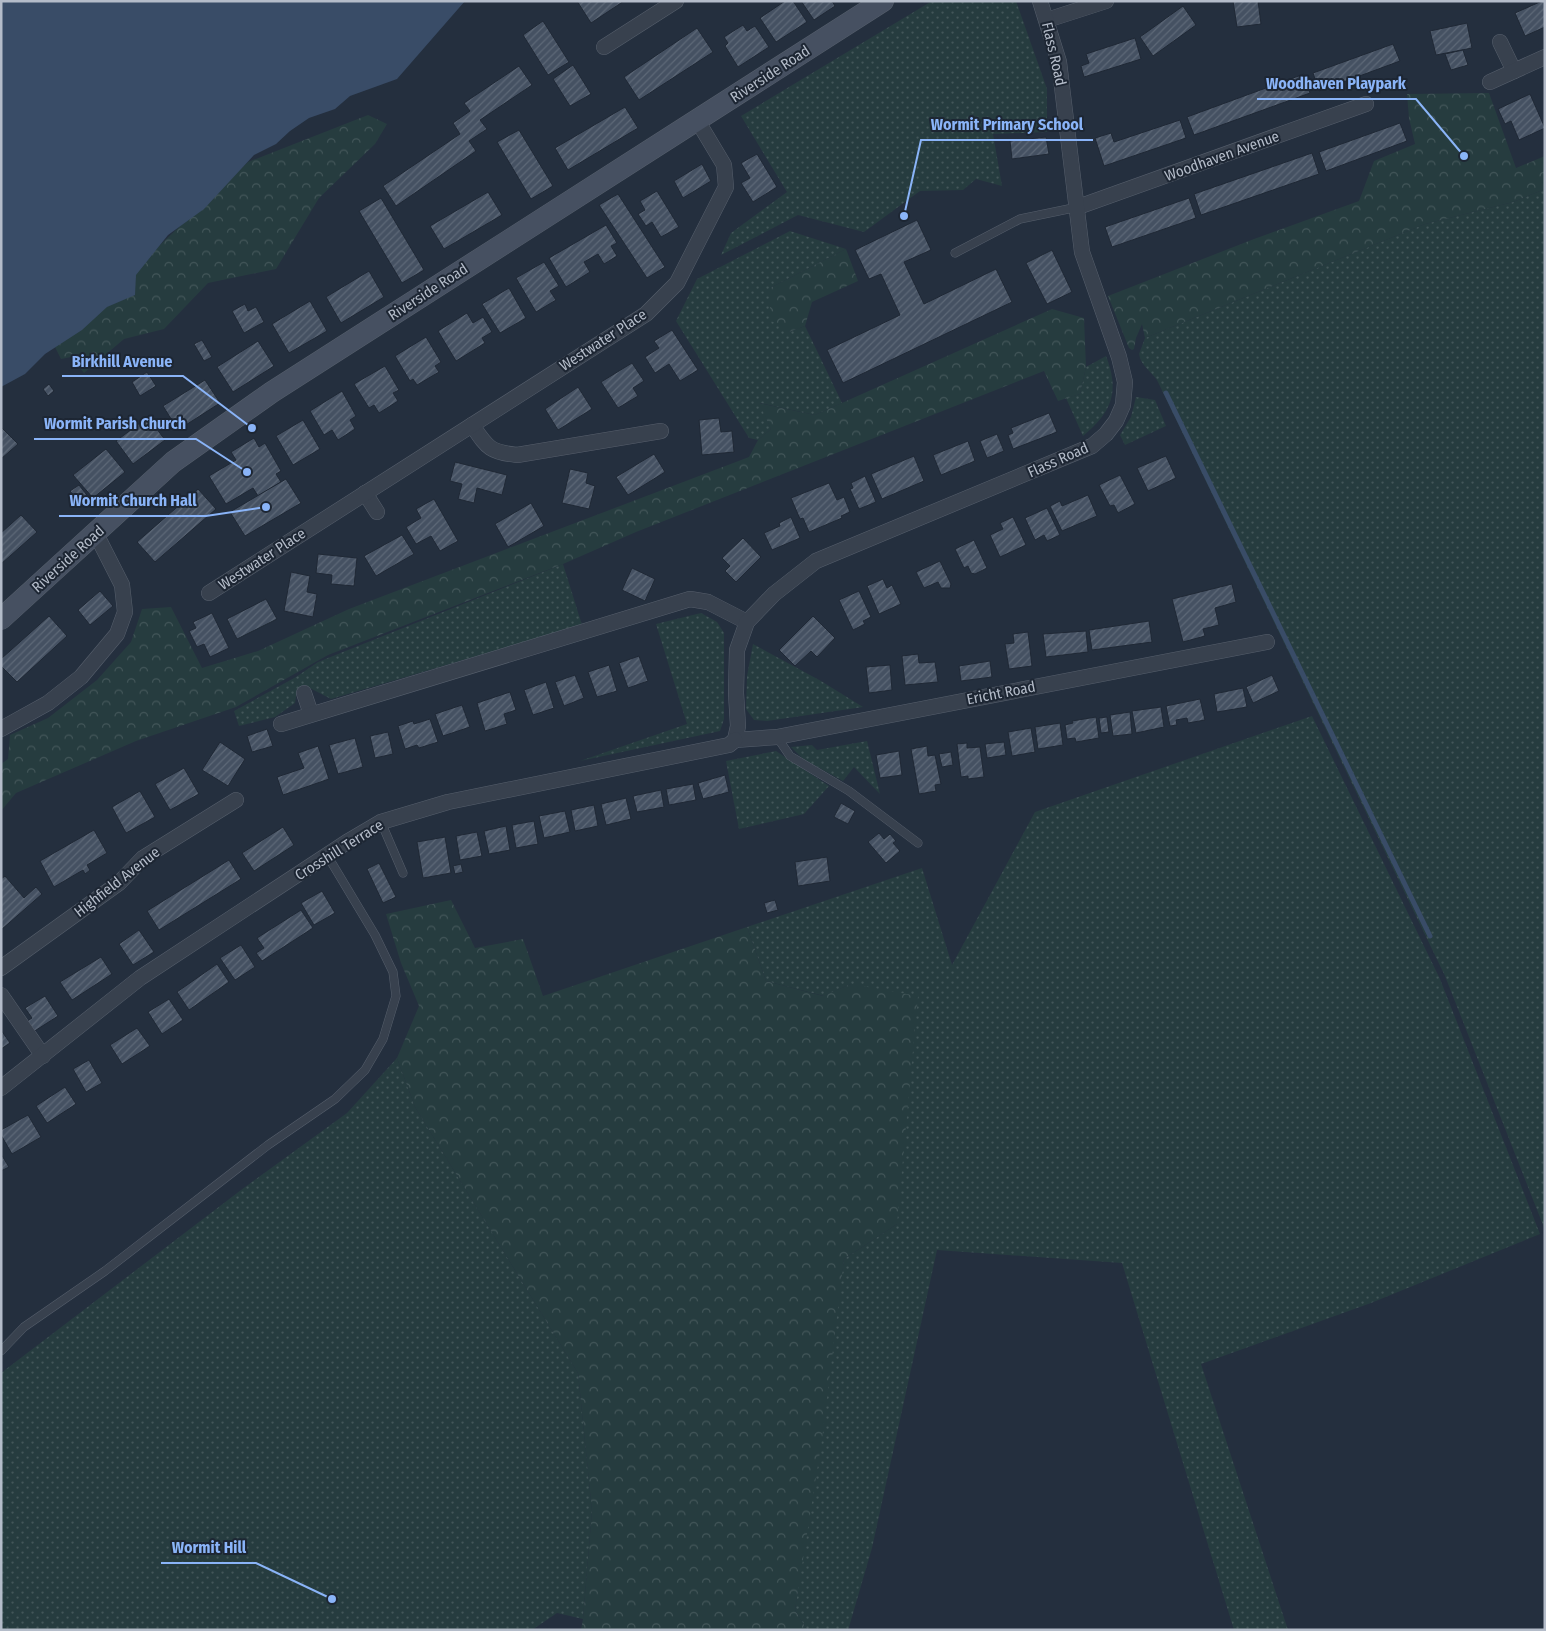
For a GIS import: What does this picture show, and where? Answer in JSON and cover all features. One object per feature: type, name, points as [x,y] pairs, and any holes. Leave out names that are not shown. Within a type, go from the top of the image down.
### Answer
[{"type":"main road","name":"Riverside Road","points":[[1,619],[173,462],[272,392],[883,1]]},
{"type":"street","points":[[604,48],[676,1]]},
{"type":"street","name":"Flass Road","points":[[735,740],[738,726],[736,693],[737,650],[747,622],[774,594],[816,561],[1083,450],[1099,440],[1111,428],[1123,405],[1125,394],[1124,375],[1082,252],[1059,62],[1040,1]]},
{"type":"street","points":[[1047,20],[1106,1]]},
{"type":"street","points":[[1500,42],[1514,71]]},
{"type":"street","points":[[1490,82],[1545,57]]},
{"type":"street","name":"Woodhaven Avenue","points":[[1078,207],[1366,104]]},
{"type":"street","name":"Westwater Place","points":[[210,593],[646,314],[677,283],[726,187],[724,165],[698,120]]},
{"type":"street","points":[[472,425],[485,444],[499,453],[517,455],[662,431]]},
{"type":"street","points":[[365,493],[377,512]]},
{"type":"street","points":[[1,729],[48,703],[81,677],[117,634],[125,612],[122,585],[96,534]]},
{"type":"street","points":[[281,724],[690,599],[708,602],[747,622]]},
{"type":"street","name":"Ericht Road","points":[[735,740],[778,737],[1267,642]]},
{"type":"street","points":[[304,693],[311,714]]},
{"type":"street","name":"Crosshill Terrace","points":[[1,1088],[140,978],[382,822],[448,802],[729,745],[735,740]]},
{"type":"street","name":"Highfield Avenue","points":[[1,968],[119,883],[143,858],[236,800]]},
{"type":"street","points":[[1,994],[43,1056]]},
{"type":"lane","points":[[955,253],[1020,219],[1078,207]]},
{"type":"lane","points":[[778,737],[790,756],[849,791],[918,843]]},
{"type":"lane","points":[[382,822],[403,873]]},
{"type":"lane","points":[[1,1351],[24,1327],[105,1272],[268,1144],[335,1099],[365,1070],[383,1039],[396,996],[393,972],[376,935],[327,856]]},
{"type":"green space","points":[[932,1],[1016,1],[1047,89],[1047,132],[993,134],[1002,186],[976,179],[963,190],[920,191],[864,232],[798,215],[721,255],[731,233],[787,192],[741,116]]},
{"type":"green space","points":[[1489,93],[1516,168],[1545,156],[1545,189],[1513,202],[1425,224],[1145,338],[1142,324],[1134,349],[1129,348],[1108,296],[1254,239],[1359,201],[1374,161],[1415,144],[1409,118],[1407,94]]},
{"type":"green space","points":[[368,115],[387,124],[375,144],[319,198],[276,269],[208,283],[164,329],[124,339],[84,373],[71,357],[61,359],[54,345],[248,162]]},
{"type":"green space","points":[[1545,189],[1545,1230],[1445,976],[1157,380],[1144,365],[1139,354],[1145,338],[1425,224],[1513,202]]},
{"type":"green space","points":[[790,231],[846,249],[770,288],[789,332],[805,326],[842,403],[815,415],[760,403],[771,429],[758,440],[749,438],[676,321],[697,279]]},
{"type":"green space","points":[[846,249],[858,281],[812,302],[805,326],[789,332],[770,320],[770,288]]},
{"type":"green space","points":[[1052,309],[1084,318],[1086,367],[1080,394],[1058,401],[1044,371],[636,532],[563,564],[328,655],[236,707],[136,741],[16,793],[1,811],[1,764],[8,759],[10,735],[48,718],[97,680],[131,642],[142,609],[171,607],[202,668],[258,651],[349,609],[749,457],[758,440],[771,429],[759,403],[815,415]]},
{"type":"green space","points":[[1106,356],[1112,380],[1113,391],[1111,401],[1101,418],[1083,436],[1066,398],[1080,394],[1086,367]]},
{"type":"green space","points":[[1136,397],[1155,400],[1166,426],[1125,445],[1120,435],[1131,417]]},
{"type":"green space","points":[[563,564],[582,625],[331,699],[304,685],[297,690],[295,703],[275,717],[239,726],[234,711],[296,677],[318,662]]},
{"type":"green space","points":[[701,613],[717,622],[724,633],[724,719],[720,731],[580,761],[687,724],[656,624]]},
{"type":"green space","points":[[753,644],[821,681],[863,707],[767,721],[754,720],[746,709],[747,676]]},
{"type":"green space","points":[[1312,716],[1440,979],[1540,1234],[1371,1303],[1201,1364],[1288,1630],[1234,1630],[1122,1263],[937,1250],[872,1548],[848,1630],[807,1630],[795,1610],[844,1259],[897,1224],[851,984],[824,996],[766,981],[747,927],[922,868],[952,965],[1035,812]]},
{"type":"green space","points":[[867,741],[880,794],[854,767],[843,781],[803,759],[791,747],[812,745],[817,750]]},
{"type":"green space","points":[[776,751],[829,786],[804,814],[739,829],[726,761]]},
{"type":"green space","points":[[451,900],[475,948],[523,939],[543,996],[747,927],[766,981],[823,996],[851,984],[918,996],[897,1224],[844,1259],[822,1439],[795,1610],[807,1630],[581,1630],[592,1511],[578,1373],[415,1107],[397,1058],[419,1006],[401,963],[386,914]]},
{"type":"green space","points":[[397,1058],[415,1107],[578,1373],[592,1511],[583,1619],[557,1613],[532,1630],[1,1630],[1,1373],[241,1190],[347,1113]]},
{"type":"water","points":[[1,1],[465,1],[397,79],[350,96],[335,109],[309,118],[290,131],[276,144],[254,155],[204,209],[168,235],[136,275],[135,295],[107,307],[82,330],[45,354],[25,374],[1,387]]},
{"type":"building","points":[[577,1],[624,1],[591,23]]},
{"type":"building","points":[[785,1],[793,1],[807,22],[776,42],[760,18]]},
{"type":"building","points":[[801,1],[832,1],[835,6],[814,20]]},
{"type":"building","points":[[1233,1],[1258,1],[1261,24],[1237,27]]},
{"type":"building","points":[[1545,1],[1545,27],[1525,36],[1515,13]]},
{"type":"building","points":[[1183,6],[1196,25],[1153,56],[1140,37]]},
{"type":"building","points":[[543,21],[569,62],[548,75],[523,35]]},
{"type":"building","points":[[1467,23],[1472,48],[1436,55],[1430,31]]},
{"type":"building","points":[[743,25],[747,31],[755,26],[769,47],[738,67],[725,46],[728,43],[724,37]]},
{"type":"building","points":[[697,28],[713,52],[639,100],[624,77]]},
{"type":"building","points":[[1135,38],[1141,59],[1084,77],[1081,66],[1089,63],[1086,54]]},
{"type":"building","points":[[1393,44],[1400,61],[1319,91],[1313,73]]},
{"type":"building","points":[[1463,50],[1468,65],[1451,70],[1445,54]]},
{"type":"building","points":[[573,65],[591,94],[570,106],[553,79]]},
{"type":"building","points":[[519,66],[532,85],[480,120],[487,129],[469,141],[476,151],[396,206],[383,186],[460,134],[453,123],[470,111],[464,103]]},
{"type":"building","points":[[1304,74],[1310,93],[1194,135],[1187,117]]},
{"type":"building","points":[[1530,94],[1545,128],[1519,140],[1511,121],[1505,124],[1498,109]]},
{"type":"building","points":[[625,107],[638,128],[568,170],[555,148]]},
{"type":"building","points":[[1180,120],[1186,138],[1104,166],[1095,138],[1111,133],[1114,142]]},
{"type":"building","points":[[1400,123],[1407,141],[1326,171],[1319,152]]},
{"type":"building","points":[[519,130],[553,186],[531,199],[497,142]]},
{"type":"building","points":[[1046,137],[1049,154],[1012,159],[1010,141]]},
{"type":"building","points":[[1312,153],[1319,174],[1201,215],[1194,194]]},
{"type":"building","points":[[757,154],[777,187],[753,202],[741,183],[750,178],[741,163]]},
{"type":"building","points":[[702,164],[711,181],[683,198],[674,181]]},
{"type":"building","points":[[657,191],[679,227],[661,237],[652,222],[646,226],[638,214],[645,210],[640,201]]},
{"type":"building","points":[[488,192],[502,215],[444,249],[430,226]]},
{"type":"building","points":[[618,194],[665,267],[647,278],[599,205]]},
{"type":"building","points":[[381,198],[424,270],[402,283],[359,211]]},
{"type":"building","points":[[1189,198],[1196,218],[1112,247],[1105,227]]},
{"type":"building","points":[[917,220],[931,250],[904,262],[924,304],[996,269],[1012,302],[843,383],[827,350],[900,315],[881,274],[869,279],[855,250]]},
{"type":"building","points":[[606,225],[617,243],[611,246],[617,256],[604,264],[598,254],[584,262],[590,272],[566,287],[549,258]]},
{"type":"building","points":[[1052,250],[1072,292],[1047,304],[1026,263]]},
{"type":"building","points":[[544,262],[559,286],[550,291],[556,300],[536,312],[516,278]]},
{"type":"building","points":[[369,271],[384,297],[341,323],[326,297]]},
{"type":"building","points":[[509,288],[526,318],[500,333],[482,304]]},
{"type":"building","points":[[310,301],[327,331],[289,353],[272,324]]},
{"type":"building","points":[[245,304],[248,311],[256,307],[264,322],[244,333],[232,311]]},
{"type":"building","points":[[467,313],[473,323],[483,317],[492,332],[482,338],[485,343],[456,361],[438,331]]},
{"type":"building","points":[[672,330],[698,370],[680,381],[669,364],[655,373],[645,357],[659,348],[654,341]]},
{"type":"building","points":[[426,337],[441,362],[435,366],[439,372],[417,385],[413,379],[410,381],[395,356]]},
{"type":"building","points":[[202,340],[212,357],[204,361],[194,344]]},
{"type":"building","points":[[258,341],[274,366],[233,392],[217,367]]},
{"type":"building","points":[[632,363],[644,381],[633,388],[638,396],[618,408],[601,382]]},
{"type":"building","points":[[385,366],[399,390],[393,393],[398,401],[379,413],[374,405],[369,408],[354,384]]},
{"type":"building","points":[[147,372],[156,386],[140,396],[132,382]]},
{"type":"building","points":[[205,380],[220,403],[178,430],[163,406]]},
{"type":"building","points":[[49,384],[54,391],[48,396],[43,389]]},
{"type":"building","points":[[578,387],[592,409],[558,430],[545,409]]},
{"type":"building","points":[[342,391],[356,416],[350,420],[355,429],[338,440],[332,430],[324,435],[310,411]]},
{"type":"building","points":[[1049,413],[1057,432],[1013,449],[1008,435],[1013,433],[1011,428]]},
{"type":"building","points":[[148,417],[165,440],[133,464],[116,441]]},
{"type":"building","points":[[719,418],[721,432],[732,431],[734,452],[702,455],[699,420]]},
{"type":"building","points":[[303,420],[320,449],[293,465],[276,436]]},
{"type":"building","points":[[1,427],[18,444],[1,459]]},
{"type":"building","points":[[997,434],[1004,451],[987,458],[980,441]]},
{"type":"building","points":[[254,438],[259,447],[265,443],[281,471],[276,474],[281,482],[258,496],[253,488],[226,504],[209,476],[236,460],[231,452]]},
{"type":"building","points":[[968,441],[975,461],[941,475],[933,455]]},
{"type":"building","points":[[106,449],[125,472],[93,498],[73,475]]},
{"type":"building","points":[[654,454],[665,472],[628,495],[616,477]]},
{"type":"building","points":[[914,456],[924,481],[882,499],[871,474]]},
{"type":"building","points":[[1166,456],[1176,478],[1148,491],[1137,468]]},
{"type":"building","points":[[455,462],[507,475],[502,495],[477,488],[474,503],[458,499],[462,484],[450,481]]},
{"type":"building","points":[[570,469],[588,473],[586,483],[595,486],[589,509],[562,503]]},
{"type":"building","points":[[1120,475],[1135,504],[1118,513],[1114,505],[1110,506],[1099,485]]},
{"type":"building","points":[[865,476],[876,502],[859,509],[850,489],[853,488],[851,483]]},
{"type":"building","points":[[286,479],[301,503],[245,536],[230,512]]},
{"type":"building","points":[[829,483],[837,500],[844,497],[850,512],[841,516],[842,518],[809,532],[803,518],[800,519],[791,498]]},
{"type":"building","points":[[79,485],[90,499],[81,505],[70,491]]},
{"type":"building","points":[[198,489],[216,509],[155,562],[137,542]]},
{"type":"building","points":[[1088,495],[1097,516],[1062,531],[1050,506],[1060,501],[1062,506]]},
{"type":"building","points":[[434,499],[458,541],[440,551],[431,536],[416,544],[406,527],[421,518],[416,509]]},
{"type":"building","points":[[531,503],[544,526],[508,547],[495,524]]},
{"type":"building","points":[[1047,508],[1060,535],[1047,541],[1044,535],[1035,540],[1025,518]]},
{"type":"building","points":[[21,515],[37,532],[1,564],[1,533]]},
{"type":"building","points":[[791,517],[800,538],[772,550],[764,533],[780,526],[779,523]]},
{"type":"building","points":[[1013,517],[1026,545],[1000,557],[990,535],[1003,529],[1000,523]]},
{"type":"building","points":[[402,535],[414,554],[376,576],[364,556]]},
{"type":"building","points":[[743,538],[761,557],[736,582],[725,571],[730,566],[722,558]]},
{"type":"building","points":[[974,540],[987,568],[975,574],[971,573],[968,566],[964,568],[955,549]]},
{"type":"building","points":[[318,554],[357,558],[354,586],[331,584],[332,575],[316,573]]},
{"type":"building","points":[[940,561],[951,584],[950,588],[941,588],[938,582],[924,588],[916,572]]},
{"type":"building","points":[[632,568],[655,579],[645,601],[622,590]]},
{"type":"building","points":[[291,572],[310,576],[307,592],[317,594],[313,617],[284,611]]},
{"type":"building","points":[[883,579],[887,588],[892,585],[901,604],[879,614],[867,586]]},
{"type":"building","points":[[1232,584],[1236,602],[1215,608],[1219,625],[1203,629],[1205,636],[1183,642],[1172,599]]},
{"type":"building","points":[[100,591],[113,606],[90,625],[78,610]]},
{"type":"building","points":[[859,591],[871,617],[863,621],[865,624],[853,630],[839,600]]},
{"type":"building","points":[[266,599],[277,619],[237,639],[227,619]]},
{"type":"building","points":[[212,613],[229,648],[210,657],[204,644],[197,647],[189,631],[196,628],[193,622]]},
{"type":"building","points":[[49,616],[67,636],[17,682],[1,666],[1,659]]},
{"type":"building","points":[[813,616],[835,638],[817,657],[811,651],[795,666],[779,650]]},
{"type":"building","points":[[1149,621],[1152,642],[1092,650],[1089,630]]},
{"type":"building","points":[[1086,631],[1088,652],[1046,657],[1043,634]]},
{"type":"building","points":[[1028,632],[1032,666],[1009,669],[1005,644],[1014,643],[1013,634]]},
{"type":"building","points":[[918,654],[919,663],[935,662],[938,682],[905,685],[902,656]]},
{"type":"building","points":[[639,656],[648,681],[628,688],[619,663]]},
{"type":"building","points":[[990,661],[992,677],[961,681],[959,666]]},
{"type":"building","points":[[609,665],[617,691],[597,697],[588,672]]},
{"type":"building","points":[[890,665],[892,690],[869,693],[866,667]]},
{"type":"building","points":[[575,675],[584,698],[564,706],[555,682]]},
{"type":"building","points":[[1272,675],[1279,691],[1253,703],[1246,687]]},
{"type":"building","points":[[546,682],[554,708],[533,715],[524,690]]},
{"type":"building","points":[[1243,688],[1247,707],[1217,712],[1214,694]]},
{"type":"building","points":[[510,692],[516,710],[504,714],[507,724],[485,731],[477,703]]},
{"type":"building","points":[[1200,699],[1205,720],[1188,723],[1187,718],[1176,720],[1177,725],[1170,726],[1166,706]]},
{"type":"building","points":[[462,705],[470,727],[443,736],[435,714]]},
{"type":"building","points":[[1161,707],[1164,727],[1136,733],[1132,711]]},
{"type":"building","points":[[1130,712],[1132,734],[1113,736],[1110,715]]},
{"type":"building","points":[[1096,717],[1099,738],[1076,742],[1075,738],[1067,739],[1065,725],[1073,723],[1072,721]]},
{"type":"building","points":[[1107,717],[1109,732],[1101,733],[1099,718]]},
{"type":"building","points":[[430,719],[438,742],[419,748],[417,745],[405,749],[398,726],[413,721],[414,724]]},
{"type":"building","points":[[1060,723],[1063,745],[1038,749],[1035,727]]},
{"type":"building","points":[[1031,728],[1035,752],[1012,756],[1008,732]]},
{"type":"building","points":[[267,729],[273,746],[252,752],[247,736]]},
{"type":"building","points":[[388,732],[393,754],[375,758],[370,736]]},
{"type":"building","points":[[355,738],[363,767],[338,774],[329,745]]},
{"type":"building","points":[[220,742],[245,759],[228,786],[202,770]]},
{"type":"building","points":[[1004,742],[1006,755],[987,758],[985,744]]},
{"type":"building","points":[[967,743],[967,748],[980,747],[984,777],[968,779],[968,776],[961,777],[957,744]]},
{"type":"building","points":[[318,746],[329,779],[283,795],[277,777],[304,768],[298,753]]},
{"type":"building","points":[[927,746],[928,756],[935,755],[941,784],[935,785],[936,791],[919,794],[911,749]]},
{"type":"building","points":[[899,751],[902,775],[880,778],[876,755]]},
{"type":"building","points":[[951,752],[953,765],[942,767],[939,754]]},
{"type":"building","points":[[184,768],[199,794],[170,810],[155,784]]},
{"type":"building","points":[[725,775],[729,792],[703,799],[698,783]]},
{"type":"building","points":[[693,784],[696,800],[669,805],[666,789]]},
{"type":"building","points":[[661,790],[664,807],[637,812],[633,796]]},
{"type":"building","points":[[140,791],[155,817],[126,833],[112,807]]},
{"type":"building","points":[[626,798],[631,819],[606,825],[601,804]]},
{"type":"building","points":[[841,803],[855,811],[848,824],[834,817]]},
{"type":"building","points":[[594,805],[598,826],[575,831],[571,810]]},
{"type":"building","points":[[565,811],[570,832],[544,838],[539,816]]},
{"type":"building","points":[[534,821],[538,844],[516,848],[512,825]]},
{"type":"building","points":[[506,826],[510,850],[489,854],[484,831]]},
{"type":"building","points":[[283,827],[294,845],[254,871],[242,853]]},
{"type":"building","points":[[94,830],[107,853],[87,865],[90,870],[85,874],[83,870],[54,887],[40,861]]},
{"type":"building","points":[[477,832],[482,856],[460,860],[456,836]]},
{"type":"building","points":[[879,833],[884,839],[890,834],[896,841],[893,843],[900,851],[886,863],[868,842]]},
{"type":"building","points":[[445,837],[451,873],[423,878],[417,842]]},
{"type":"building","points":[[827,857],[830,881],[798,886],[795,862]]},
{"type":"building","points":[[229,860],[241,879],[159,930],[147,911]]},
{"type":"building","points":[[379,863],[396,897],[383,903],[367,869]]},
{"type":"building","points":[[461,864],[463,872],[455,874],[453,866]]},
{"type":"building","points":[[5,876],[24,898],[36,887],[42,894],[1,930],[1,879]]},
{"type":"building","points":[[322,891],[335,913],[314,925],[301,903]]},
{"type":"building","points":[[775,900],[778,910],[767,913],[764,903]]},
{"type":"building","points":[[301,910],[313,928],[262,961],[256,953],[264,948],[257,938]]},
{"type":"building","points":[[139,930],[154,952],[133,965],[119,944]]},
{"type":"building","points":[[241,945],[255,967],[235,980],[220,958]]},
{"type":"building","points":[[101,957],[112,974],[72,1000],[60,982]]},
{"type":"building","points":[[217,964],[229,982],[189,1010],[177,992]]},
{"type":"building","points":[[45,996],[58,1016],[30,1034],[23,1024],[32,1018],[25,1008]]},
{"type":"building","points":[[169,999],[183,1020],[162,1034],[148,1012]]},
{"type":"building","points":[[137,1028],[150,1046],[122,1064],[110,1045]]},
{"type":"building","points":[[1,1030],[10,1043],[1,1049]]},
{"type":"building","points":[[89,1060],[102,1083],[86,1092],[73,1069]]},
{"type":"building","points":[[65,1087],[76,1104],[47,1123],[36,1106]]},
{"type":"building","points":[[28,1115],[41,1137],[12,1154],[1,1135],[1,1130]]},
{"type":"building","points":[[1,1154],[9,1167],[1,1171]]},
{"type":"waterway","points":[[1166,393],[1430,936]]},
{"type":"place","name":"Woodhaven Playpark","points":[[1464,156]]},
{"type":"place","name":"Wormit Primary School","points":[[904,216]]},
{"type":"place","name":"Birkhill Avenue","points":[[252,428]]},
{"type":"place","name":"Wormit Parish Church","points":[[247,472]]},
{"type":"place","name":"Wormit Church Hall","points":[[266,507]]},
{"type":"place","name":"Wormit Hill","points":[[332,1599]]}]
